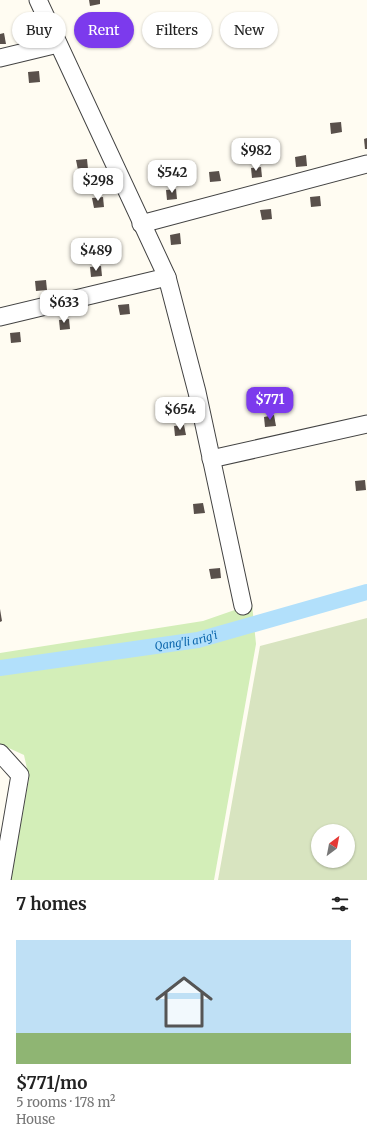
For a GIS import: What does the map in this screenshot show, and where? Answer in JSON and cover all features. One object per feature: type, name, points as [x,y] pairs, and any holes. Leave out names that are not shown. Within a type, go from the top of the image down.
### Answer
[{"type":"street","points":[[38,0],[43,12]]},
{"type":"street","points":[[0,58],[41,48]]},
{"type":"street","points":[[60,48],[167,277],[197,392],[243,606]]},
{"type":"street","points":[[141,224],[367,164]]},
{"type":"street","points":[[0,317],[167,277]]},
{"type":"street","points":[[211,459],[367,424]]},
{"type":"street","points":[[0,753],[20,775],[2,880]]},
{"type":"green space","points":[[252,604],[256,644],[214,880],[11,880],[29,778],[24,755],[0,744],[0,653],[203,621]]},
{"type":"green space","points":[[367,618],[367,880],[218,880],[260,646]]},
{"type":"building","points":[[89,0],[100,0],[100,4],[90,6]]},
{"type":"building","points":[[4,33],[6,44],[0,44],[0,34]]},
{"type":"building","points":[[39,71],[40,82],[29,83],[28,72]]},
{"type":"building","points":[[341,122],[342,132],[331,134],[330,123]]},
{"type":"building","points":[[367,138],[367,149],[365,149],[364,139]]},
{"type":"building","points":[[306,155],[307,166],[296,167],[295,157]]},
{"type":"building","points":[[87,159],[88,169],[78,170],[76,160]]},
{"type":"building","points":[[261,167],[262,177],[252,178],[251,168]]},
{"type":"building","points":[[219,171],[221,181],[210,182],[209,172]]},
{"type":"building","points":[[176,189],[177,199],[167,200],[166,190]]},
{"type":"building","points":[[320,196],[321,206],[311,207],[310,197]]},
{"type":"building","points":[[103,197],[104,207],[94,208],[92,198]]},
{"type":"building","points":[[271,209],[272,219],[262,220],[260,210]]},
{"type":"building","points":[[180,233],[181,244],[171,245],[170,235]]},
{"type":"building","points":[[101,266],[102,276],[91,277],[90,267]]},
{"type":"building","points":[[46,280],[47,290],[36,291],[35,281]]},
{"type":"building","points":[[129,304],[130,314],[120,315],[118,305]]},
{"type":"building","points":[[69,319],[70,329],[60,330],[59,320]]},
{"type":"building","points":[[20,332],[21,342],[11,343],[10,333]]},
{"type":"building","points":[[274,415],[276,426],[265,427],[264,417]]},
{"type":"building","points":[[184,425],[186,435],[175,436],[174,426]]},
{"type":"building","points":[[365,480],[366,490],[356,491],[355,481]]},
{"type":"building","points":[[203,503],[205,513],[194,514],[193,504]]},
{"type":"building","points":[[220,568],[221,578],[211,579],[209,569]]},
{"type":"building","points":[[0,609],[2,621],[0,622]]},
{"type":"waterway","name":"Qang'li arig'i","points":[[0,668],[198,640],[367,592]]}]
